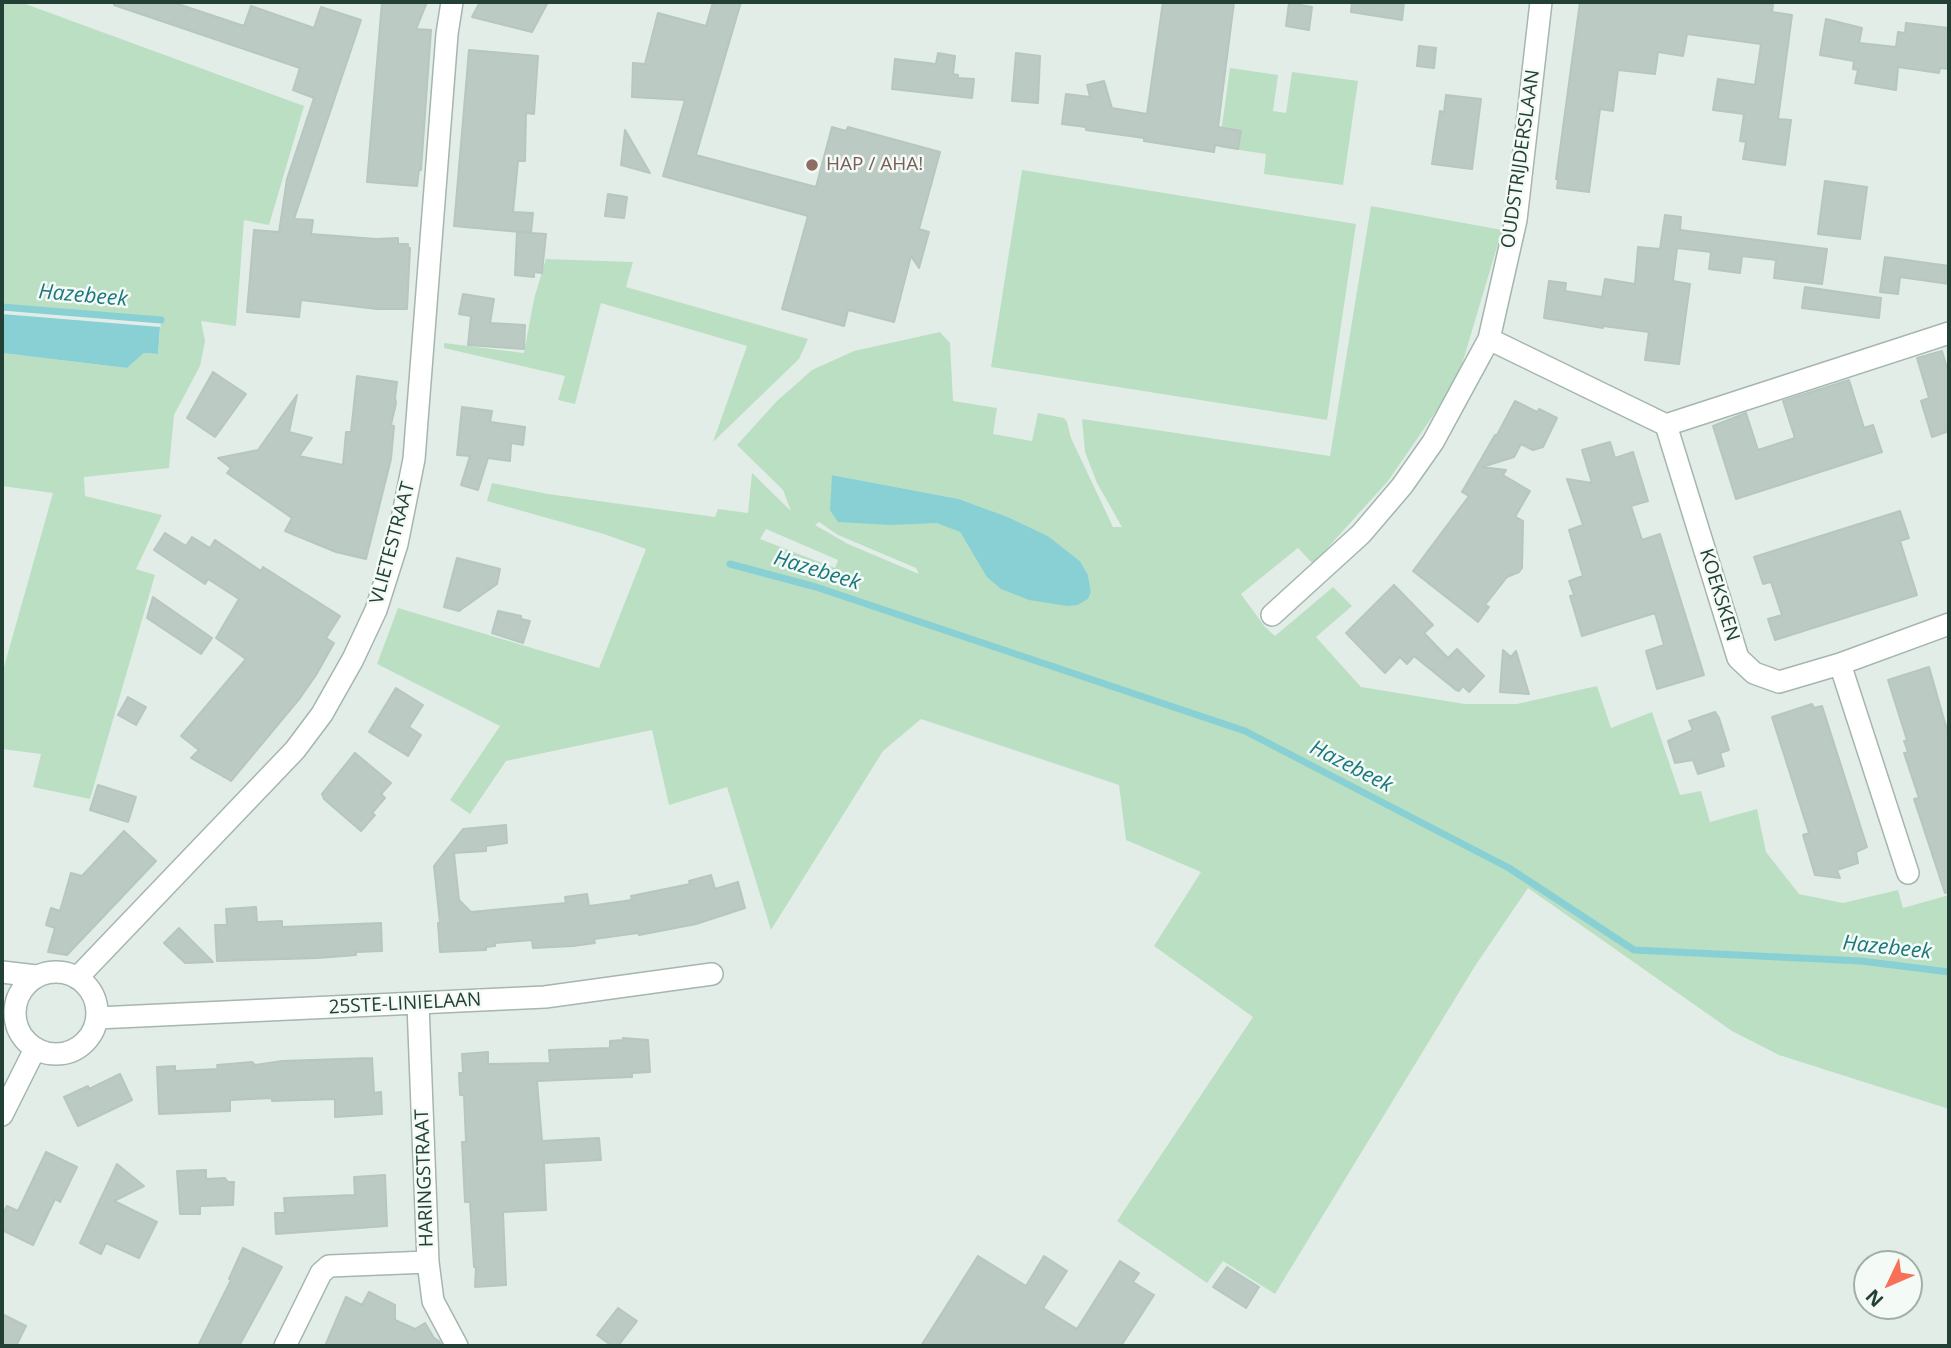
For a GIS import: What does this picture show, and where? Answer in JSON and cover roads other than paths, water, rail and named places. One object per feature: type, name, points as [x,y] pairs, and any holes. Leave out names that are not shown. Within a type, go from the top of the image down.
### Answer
[{"type":"street","name":"VLIETESTRAAT","points":[[77,978],[295,750],[322,714],[353,659],[376,610],[397,544],[414,459],[447,34],[452,2]]},
{"type":"street","name":"OUDSTRIJDERSLAAN","points":[[1272,615],[1361,534],[1402,486],[1433,442],[1489,339],[1516,220],[1541,2]]},
{"type":"street","points":[[1489,339],[1666,425],[1949,333]]},
{"type":"street","name":"KOEKSKEN","points":[[1666,425],[1738,658],[1754,673],[1779,682],[1840,664],[1949,624]]},
{"type":"street","points":[[1840,664],[1908,873]]},
{"type":"street","points":[[2,972],[36,976],[57,972],[77,978],[93,995],[97,1018],[94,1031],[86,1042],[74,1051],[61,1055],[34,1049],[24,1041],[17,1029],[9,999],[36,976]]},
{"type":"street","name":"25STE-LINIELAAN","points":[[97,1018],[545,997],[712,974]]},
{"type":"street","name":"HARINGSTRAAT","points":[[418,1004],[428,1262],[433,1301],[457,1346]]},
{"type":"street","points":[[2,1115],[34,1049]]},
{"type":"street","points":[[285,1346],[321,1273],[329,1266],[428,1262]]},
{"type":"water","points":[[2,314],[160,327],[158,354],[144,353],[127,368],[2,353]]},
{"type":"water","points":[[832,475],[959,499],[1008,517],[1048,536],[1080,561],[1088,575],[1091,592],[1088,599],[1078,605],[1067,606],[1029,600],[1001,589],[987,577],[960,532],[937,523],[891,525],[838,522],[830,510]]},
{"type":"waterway","name":"Hazebeek","points":[[2,307],[161,320]]},
{"type":"waterway","name":"Hazebeek","points":[[730,564],[816,587],[1245,731],[1509,868],[1634,950],[1861,961],[1949,972]]},
{"type":"place","name":"HAP / AHA!","points":[[812,165]]}]
